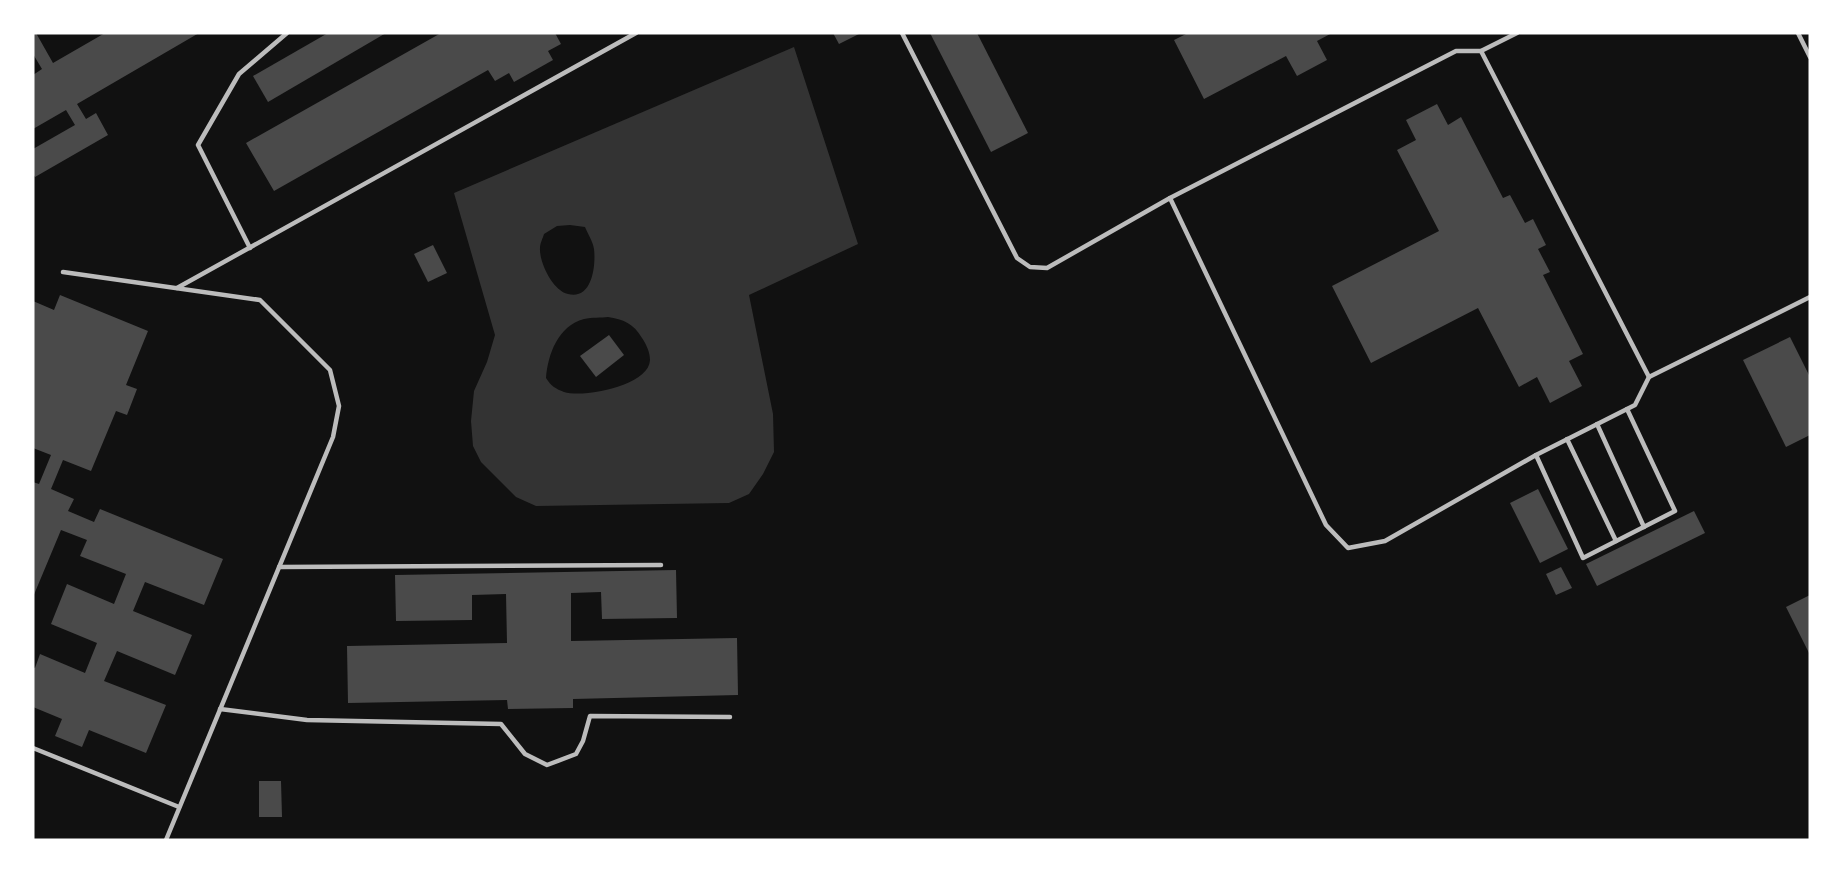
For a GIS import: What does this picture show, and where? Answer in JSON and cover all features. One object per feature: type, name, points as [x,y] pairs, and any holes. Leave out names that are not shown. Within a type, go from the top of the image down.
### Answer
[{"type":"lane","points":[[250,248],[198,145],[239,74],[287,33]]},
{"type":"lane","points":[[177,288],[636,33]]},
{"type":"lane","points":[[902,33],[1017,258],[1030,267],[1047,268],[1170,198],[1456,51],[1481,51],[1517,33]]},
{"type":"lane","points":[[1798,33],[1810,57]]},
{"type":"lane","points":[[1481,51],[1649,377]]},
{"type":"lane","points":[[1170,198],[1326,525],[1348,548],[1385,541],[1536,455],[1635,405],[1649,377],[1810,297]]},
{"type":"lane","points":[[63,272],[260,300],[330,370],[339,406],[333,437],[166,840]]},
{"type":"lane","points":[[1536,455],[1583,558],[1675,511],[1627,409]]},
{"type":"lane","points":[[1598,424],[1644,527]]},
{"type":"lane","points":[[1567,439],[1616,541]]},
{"type":"lane","points":[[279,567],[661,565]]},
{"type":"lane","points":[[220,709],[307,720],[501,724],[525,754],[547,765],[576,754],[583,741],[590,716],[730,717]]},
{"type":"lane","points":[[33,748],[180,807]]},
{"type":"shaded area","points":[[794,47],[858,244],[749,295],[773,414],[774,452],[763,474],[749,494],[729,503],[536,506],[516,497],[481,462],[473,446],[471,421],[474,391],[487,362],[495,335],[454,193]],"holes":[[[557,226],[585,227],[594,249],[591,280],[582,292],[576,294],[568,294],[557,288],[544,268],[540,254],[544,234]],[[608,317],[628,323],[639,333],[649,354],[647,369],[628,383],[600,391],[573,393],[554,387],[546,378],[547,369],[552,351],[561,334],[584,319]]]},
{"type":"building","points":[[33,33],[36,33],[53,63],[105,33],[199,33],[77,104],[86,119],[96,113],[108,135],[35,177],[33,149],[75,125],[66,110],[33,129],[33,75],[42,69],[33,54]]},
{"type":"building","points":[[328,33],[386,33],[268,102],[253,76]]},
{"type":"building","points":[[441,33],[555,33],[561,44],[548,51],[553,60],[514,82],[509,73],[495,81],[488,70],[274,191],[246,143]]},
{"type":"building","points":[[833,33],[861,33],[839,44]]},
{"type":"building","points":[[930,33],[977,33],[1028,133],[991,152]]},
{"type":"building","points":[[1188,33],[1332,33],[1317,41],[1327,60],[1297,76],[1286,56],[1204,99],[1174,40]]},
{"type":"building","points":[[1437,104],[1448,125],[1461,117],[1503,198],[1510,195],[1525,223],[1533,219],[1546,245],[1538,249],[1550,272],[1543,275],[1583,354],[1569,361],[1582,386],[1550,403],[1537,377],[1519,387],[1478,308],[1371,363],[1332,286],[1439,231],[1397,150],[1416,140],[1406,120]]},
{"type":"building","points":[[433,245],[447,273],[428,282],[414,254]]},
{"type":"building","points":[[60,295],[148,331],[126,385],[137,389],[127,415],[116,411],[91,471],[63,460],[51,489],[74,499],[68,511],[94,522],[100,509],[223,559],[204,605],[145,582],[133,611],[192,635],[175,675],[117,651],[104,681],[166,705],[146,753],[89,730],[82,747],[55,736],[62,719],[33,707],[33,667],[35,668],[40,654],[85,673],[97,643],[51,624],[67,584],[114,604],[126,574],[80,556],[87,540],[61,530],[33,597],[33,482],[39,484],[51,455],[33,448],[33,301],[54,310]]},
{"type":"building","points":[[609,335],[624,355],[596,377],[580,356]]},
{"type":"building","points":[[1790,337],[1810,377],[1810,435],[1786,447],[1743,360]]},
{"type":"building","points":[[1538,489],[1568,549],[1540,563],[1510,503]]},
{"type":"building","points":[[1694,511],[1705,533],[1597,586],[1586,564]]},
{"type":"building","points":[[1561,567],[1572,588],[1556,595],[1546,574]]},
{"type":"building","points":[[676,570],[677,618],[602,619],[601,592],[571,593],[571,641],[737,638],[738,695],[573,699],[573,708],[508,709],[507,700],[348,703],[347,646],[507,643],[506,594],[472,595],[472,620],[396,621],[395,575]]},
{"type":"building","points":[[1810,595],[1810,655],[1786,607]]},
{"type":"building","points":[[259,781],[281,781],[282,817],[259,817]]}]
